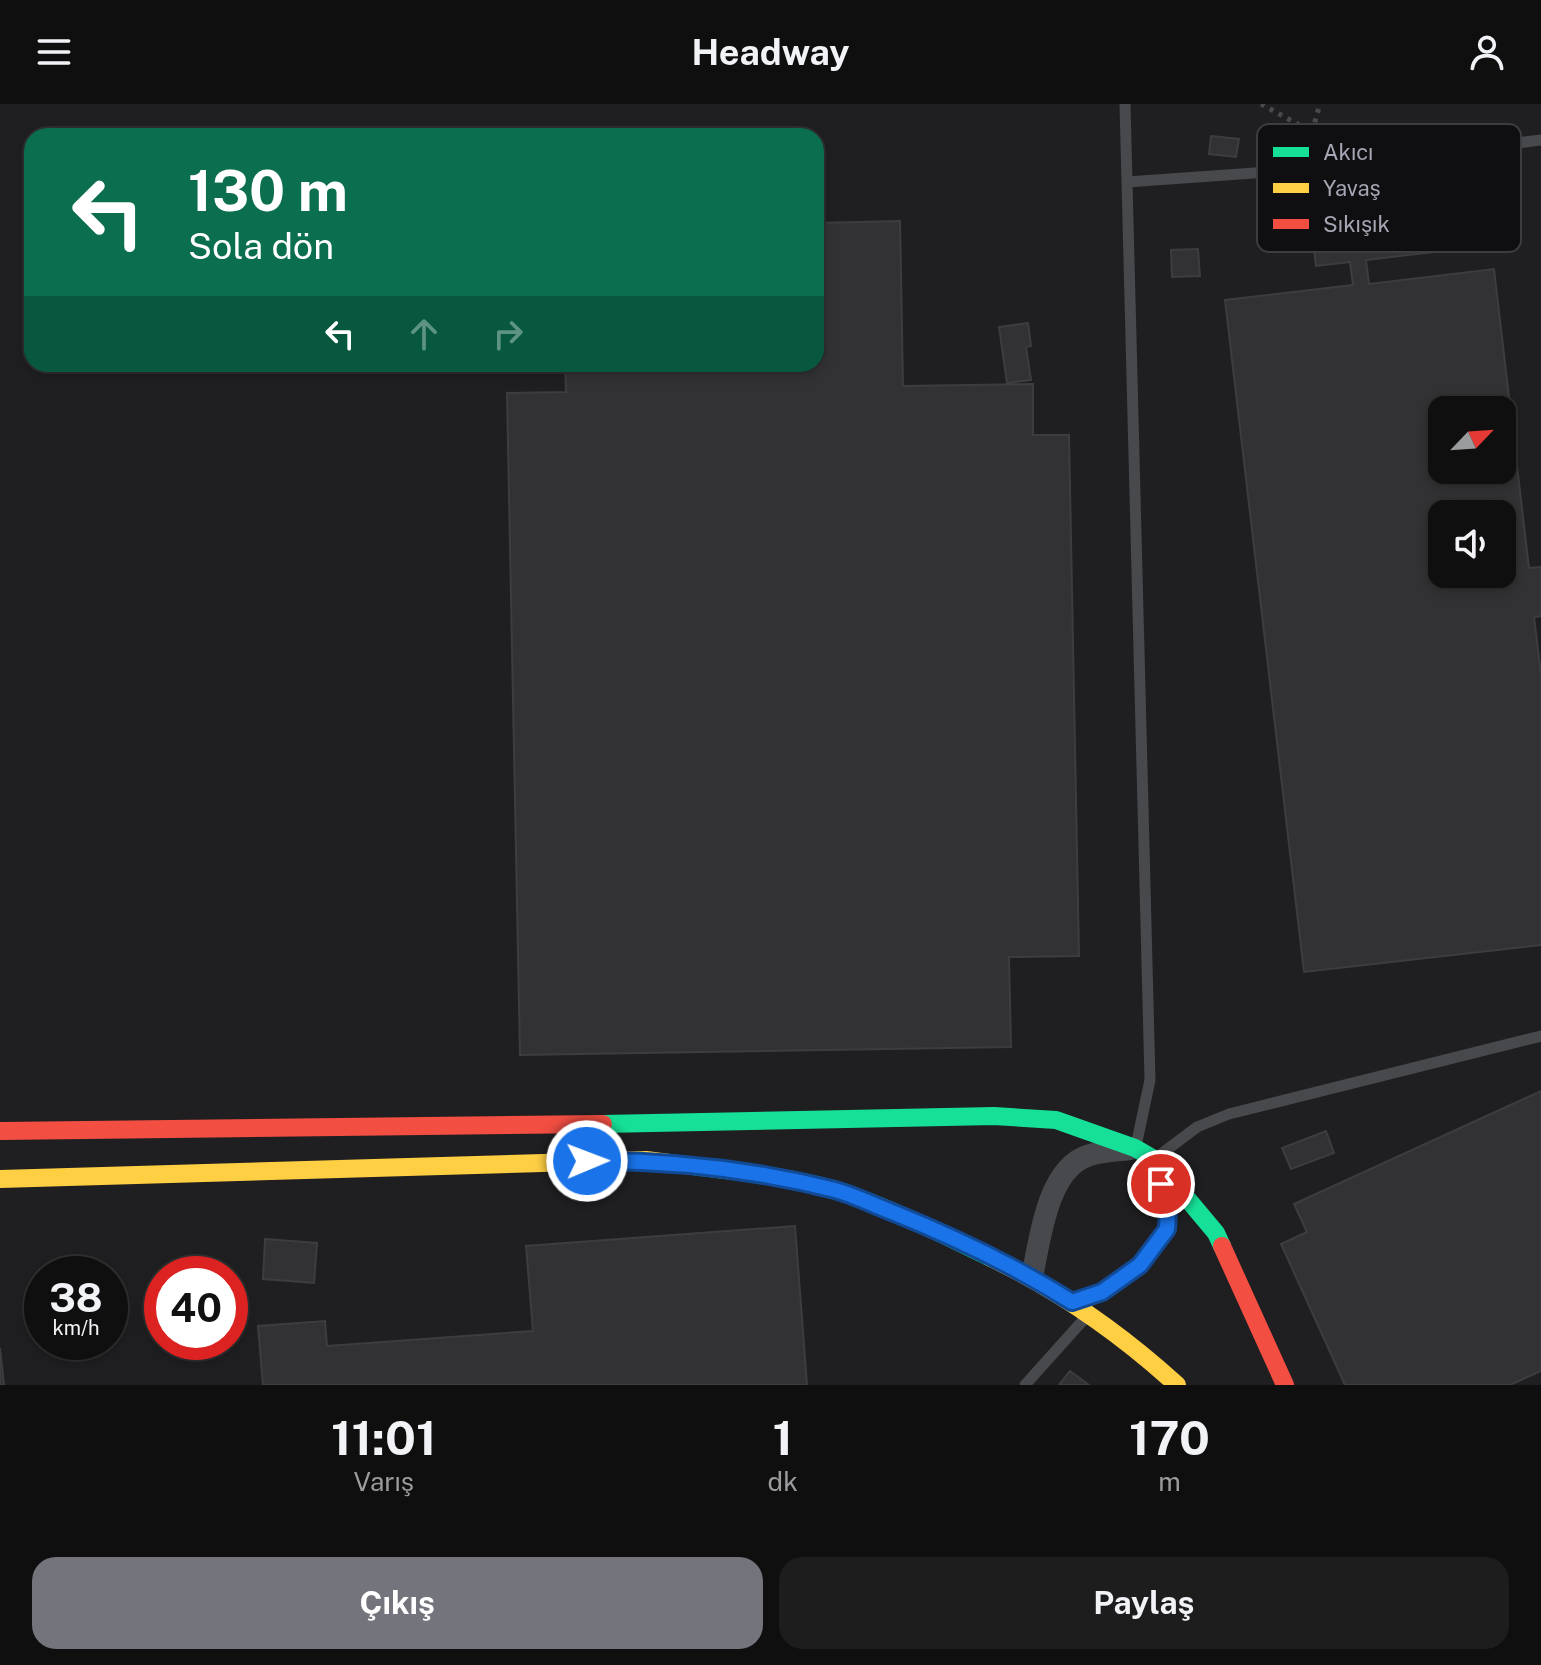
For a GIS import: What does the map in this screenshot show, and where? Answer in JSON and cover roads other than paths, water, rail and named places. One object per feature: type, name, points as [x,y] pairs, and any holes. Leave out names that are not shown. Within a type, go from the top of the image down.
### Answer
[{"type":"street","points":[[0,1131],[994,1116],[1056,1120],[1144,1153],[1216,1233],[1285,1385]]},
{"type":"street","points":[[1032,1277],[1058,1179],[1085,1156],[1144,1153]]},
{"type":"street","points":[[1072,1302],[1102,1292],[1140,1265],[1167,1229],[1168,1208],[1144,1153]]},
{"type":"street","points":[[0,1179],[646,1160],[750,1173],[838,1191],[923,1225],[1032,1277],[1135,1347],[1177,1385]]},
{"type":"lane","points":[[1125,104],[1150,1080],[1144,1153]]},
{"type":"lane","points":[[1521,142],[1541,140]]},
{"type":"lane","points":[[1127,182],[1257,173]]},
{"type":"lane","points":[[1144,1153],[1229,1114],[1541,1036]]},
{"type":"lane","points":[[1025,1385],[1089,1314]]}]
